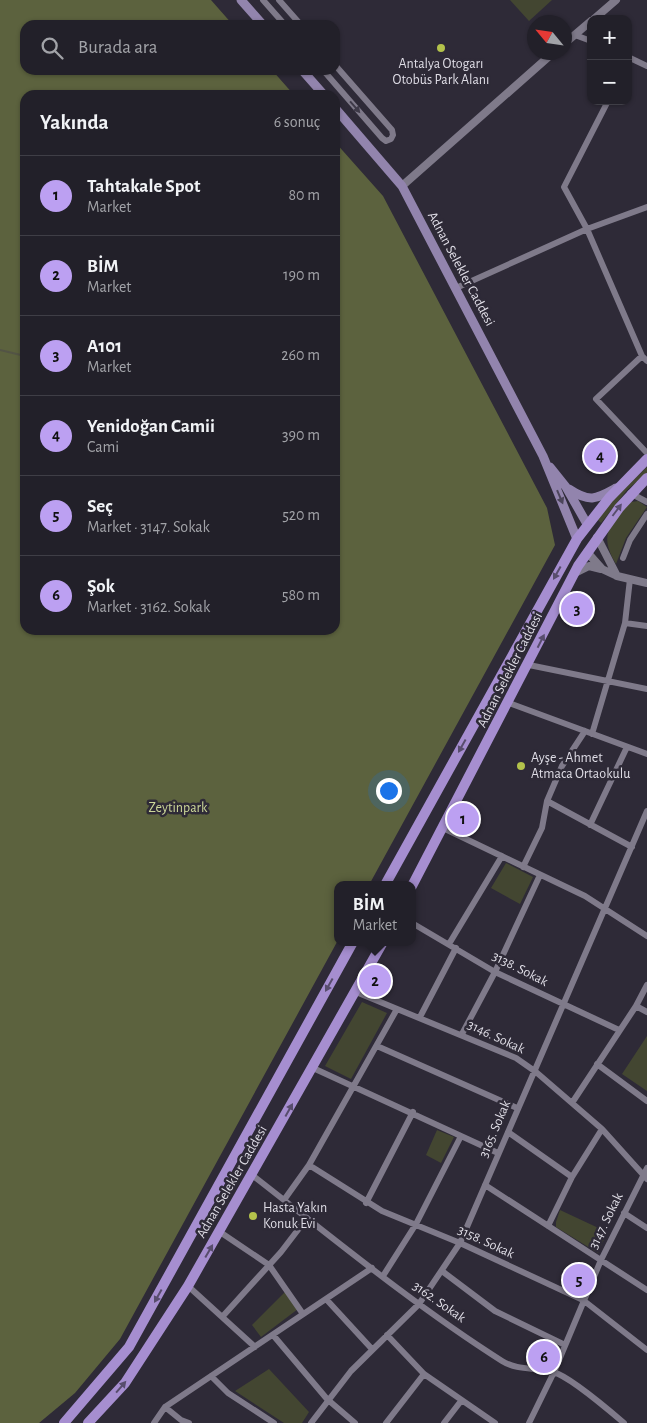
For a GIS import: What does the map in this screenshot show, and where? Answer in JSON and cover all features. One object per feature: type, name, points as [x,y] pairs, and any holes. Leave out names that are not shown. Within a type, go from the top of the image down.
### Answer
[{"type":"main road","points":[[241,0],[259,20]]},
{"type":"main road","points":[[306,75],[320,90]]},
{"type":"main road","name":"Adnan Selekler Caddesi","points":[[340,114],[402,186],[543,456],[577,538]]},
{"type":"main road","name":"Adnan Selekler Caddesi","points":[[543,456],[566,487],[587,524]]},
{"type":"main road","name":"Adnan Selekler Caddesi","points":[[387,881],[577,538],[619,487],[647,459]]},
{"type":"main road","name":"Adnan Selekler Caddesi","points":[[415,881],[529,665],[575,572],[587,552],[630,494],[647,478]]},
{"type":"main road","name":"Adnan Selekler Caddesi","points":[[566,487],[581,497],[594,499],[619,487]]},
{"type":"main road","points":[[587,524],[598,537]]},
{"type":"main road","points":[[577,538],[587,552]]},
{"type":"main road","name":"Adnan Selekler Caddesi","points":[[64,1423],[129,1347],[351,946]]},
{"type":"main road","name":"Adnan Selekler Caddesi","points":[[88,1423],[125,1383],[188,1286],[381,946]]},
{"type":"street","points":[[263,0],[281,20]]},
{"type":"street","points":[[279,0],[297,20]]},
{"type":"street","points":[[598,15],[616,0]]},
{"type":"street","points":[[572,37],[587,24]]},
{"type":"street","points":[[575,35],[587,40]]},
{"type":"street","points":[[632,59],[647,66]]},
{"type":"street","points":[[402,186],[545,60]]},
{"type":"street","points":[[327,75],[382,138],[386,140],[391,139],[392,130],[340,70]]},
{"type":"street","points":[[606,105],[564,188],[587,229],[644,359],[596,399],[647,453]]},
{"type":"street","points":[[456,288],[587,229],[647,207]]},
{"type":"street","points":[[630,494],[647,502]]},
{"type":"street","points":[[624,558],[630,540],[647,514]]},
{"type":"street","points":[[598,537],[617,576]]},
{"type":"street","points":[[587,552],[602,569]]},
{"type":"street","points":[[575,572],[589,566],[630,580],[647,583]]},
{"type":"street","points":[[592,734],[609,683],[625,623],[630,580]]},
{"type":"street","points":[[625,623],[647,626]]},
{"type":"street","points":[[529,665],[609,683],[647,689]]},
{"type":"street","points":[[509,703],[647,754]]},
{"type":"street","points":[[523,867],[542,828],[548,801],[562,766],[584,731]]},
{"type":"street","points":[[590,825],[627,748]]},
{"type":"street","points":[[548,801],[632,847]]},
{"type":"street","name":"3165. Sokak","points":[[311,1423],[327,1399],[371,1348],[418,1304],[460,1243],[517,1108],[536,1072],[604,907],[645,820],[647,811]]},
{"type":"street","points":[[443,828],[604,907],[647,936]]},
{"type":"street","points":[[449,944],[502,856]]},
{"type":"street","points":[[462,1034],[495,972],[540,875]]},
{"type":"street","name":"3138. Sokak","points":[[416,924],[495,972],[619,1030]]},
{"type":"street","points":[[420,1017],[456,948]]},
{"type":"street","points":[[572,1102],[636,1006],[647,985]]},
{"type":"street","name":"3146. Sokak","points":[[356,992],[462,1034],[516,1058],[536,1072],[602,1129],[645,1177]]},
{"type":"street","points":[[636,1006],[647,1012]]},
{"type":"street","points":[[284,1200],[309,1165],[397,1009]]},
{"type":"street","points":[[377,1046],[517,1108]]},
{"type":"street","points":[[597,1064],[647,1101]]},
{"type":"street","points":[[313,1068],[413,1112],[498,1153]]},
{"type":"street","points":[[366,1202],[413,1112]]},
{"type":"street","points":[[548,1226],[572,1177],[602,1129]]},
{"type":"street","points":[[508,1132],[572,1177]]},
{"type":"street","points":[[383,1276],[416,1224],[461,1136]]},
{"type":"street","name":"3158. Sokak","points":[[309,1165],[366,1202],[583,1300],[647,1350]]},
{"type":"street","name":"3147. Sokak","points":[[529,1423],[554,1372],[601,1260],[624,1213],[645,1177],[647,1168]]},
{"type":"street","name":"3162. Sokak","points":[[252,1175],[418,1304],[504,1362],[529,1370],[554,1372],[598,1401],[624,1423]]},
{"type":"street","points":[[485,1185],[647,1290]]},
{"type":"street","points":[[624,1213],[647,1228]]},
{"type":"street","points":[[223,1316],[269,1265],[307,1218]]},
{"type":"street","points":[[220,1232],[269,1265],[304,1314]]},
{"type":"street","points":[[154,1423],[165,1407],[372,1268]]},
{"type":"street","points":[[442,1271],[495,1311],[565,1345]]},
{"type":"street","points":[[188,1286],[255,1347]]},
{"type":"street","points":[[326,1299],[371,1348]]},
{"type":"street","points":[[273,1335],[327,1399],[354,1423]]},
{"type":"street","points":[[387,1335],[424,1374],[495,1423]]},
{"type":"street","points":[[386,1423],[424,1374]]},
{"type":"street","points":[[212,1376],[228,1392],[274,1423]]},
{"type":"street","points":[[444,1423],[461,1401]]},
{"type":"street","points":[[165,1407],[181,1420],[189,1423]]},
{"type":"green space","name":"Zeytinpark","points":[[0,0],[211,0],[229,20],[20,20],[20,75],[276,75],[290,90],[20,90],[20,635],[340,635],[340,148],[383,196],[547,508],[555,545],[371,881],[334,881],[335,946],[120,1339],[75,1393],[39,1423],[0,1423]]},
{"type":"green space","points":[[510,0],[552,0],[536,15],[527,15],[527,19]]},
{"type":"green space","points":[[647,467],[647,473],[627,490],[601,523],[595,517]]},
{"type":"green space","points":[[638,501],[647,507],[626,538],[616,564],[608,545],[607,537],[609,530],[612,523],[631,502]]},
{"type":"green space","points":[[506,863],[533,877],[520,904],[491,888]]},
{"type":"green space","points":[[362,1002],[387,1013],[351,1079],[325,1066]]},
{"type":"green space","points":[[647,1036],[647,1091],[622,1074]]},
{"type":"green space","points":[[437,1130],[454,1137],[441,1163],[426,1155]]},
{"type":"green space","points":[[560,1210],[607,1232],[598,1253],[556,1227]]},
{"type":"green space","points":[[285,1292],[298,1309],[261,1337],[252,1325]]},
{"type":"green space","points":[[269,1369],[309,1412],[302,1423],[284,1423],[235,1391]]},
{"type":"waterway","points":[[0,350],[20,355]]},
{"type":"place","name":"Antalya Otogarı Otobüs Park Alanı","points":[[441,48]]},
{"type":"place","name":"Yenidoğan Camii","points":[[600,456]]},
{"type":"place","name":"A101","points":[[577,609]]},
{"type":"place","name":"Ayşe - Ahmet Atmaca Ortaokulu","points":[[521,766]]},
{"type":"place","name":"Tahtakale Spot","points":[[463,819]]},
{"type":"place","name":"BİM","points":[[375,981]]},
{"type":"place","name":"Hasta Yakın Konuk Evi","points":[[253,1216]]},
{"type":"place","name":"Seç","points":[[579,1280]]},
{"type":"place","name":"Şok","points":[[544,1357]]}]
